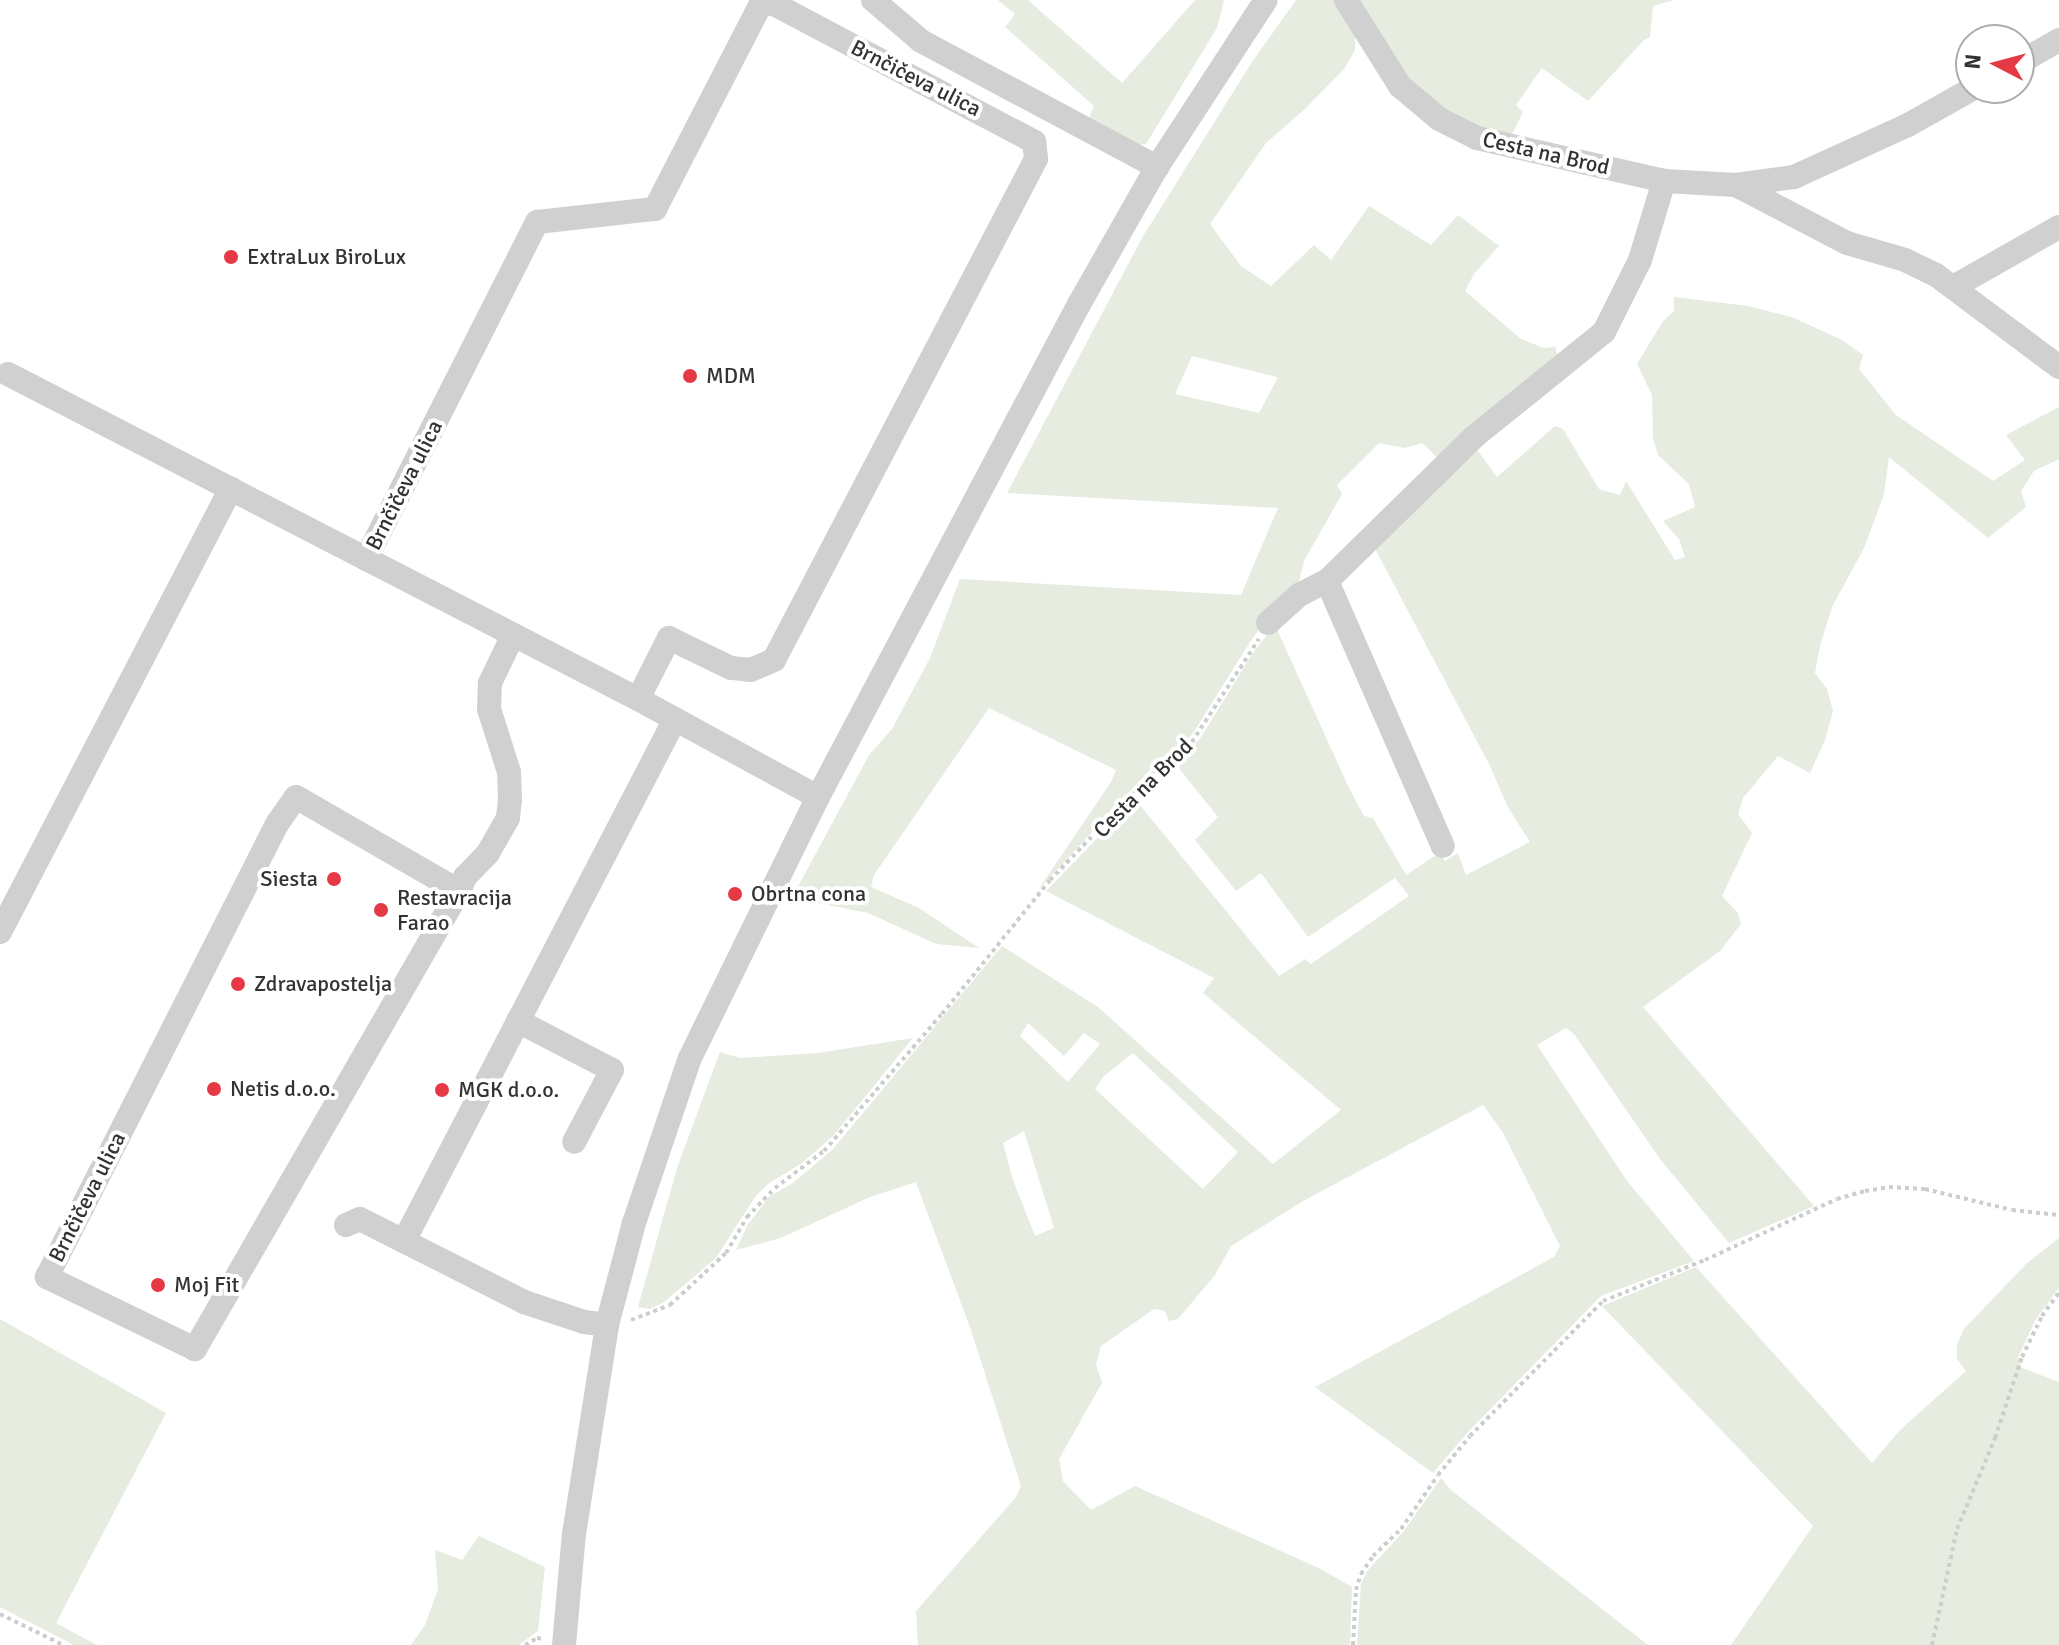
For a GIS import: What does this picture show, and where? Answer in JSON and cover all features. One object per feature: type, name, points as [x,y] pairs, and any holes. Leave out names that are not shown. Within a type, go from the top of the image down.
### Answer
[{"type":"street","points":[[873,0],[921,41],[1157,167]]},
{"type":"street","points":[[564,1645],[576,1520],[634,1223],[690,1058],[818,797],[971,502],[1157,167],[1266,0]]},
{"type":"street","name":"Cesta na Brod","points":[[1346,0],[1400,86],[1439,119],[1477,138],[1664,181],[1736,185],[1794,177],[1828,164],[1955,98]]},
{"type":"street","name":"Brnčičeva ulica","points":[[366,559],[537,222],[655,209],[760,6],[772,3],[1034,142],[1036,159],[774,660],[751,670],[731,668],[669,638],[638,699]]},
{"type":"street","points":[[2035,54],[2059,40]]},
{"type":"street","points":[[1268,623],[1299,595],[1327,581],[1475,436],[1604,332],[1640,260],[1664,181]]},
{"type":"street","points":[[1736,185],[1822,232],[1905,260],[1955,286],[2059,367]]},
{"type":"street","points":[[1955,286],[2059,227]]},
{"type":"street","name":"Brnčičeva ulica","points":[[8,374],[638,699],[818,797]]},
{"type":"street","points":[[0,932],[231,489]]},
{"type":"street","points":[[1327,581],[1443,846]]},
{"type":"street","name":"Brnčičeva ulica","points":[[459,891],[296,797],[277,824],[47,1277],[195,1349],[459,891],[465,877],[488,853],[508,818],[509,772],[489,709],[490,683],[513,635]]},
{"type":"street","points":[[404,1241],[675,719]]},
{"type":"street","points":[[518,1021],[612,1070],[574,1142]]},
{"type":"street","points":[[346,1225],[360,1219],[524,1302],[584,1322],[616,1324]]},
{"type":"path","name":"Cesta na Brod","points":[[616,1324],[670,1305],[726,1253],[747,1217],[775,1188],[824,1151],[942,1014],[1050,880],[1153,773],[1192,742],[1268,623]]},
{"type":"path","points":[[1353,1645],[1356,1590],[1361,1574],[1401,1529],[1470,1436],[1603,1301],[1705,1260],[1837,1199],[1865,1191],[1889,1187],[1925,1189],[2012,1210],[2059,1215]]},
{"type":"path","points":[[1932,1645],[1957,1529],[1995,1438],[2022,1357],[2042,1316],[2059,1293]]},
{"type":"path","points":[[616,1324],[628,1308]]},
{"type":"path","points":[[0,1614],[63,1645]]},
{"type":"shaded area","points":[[998,0],[1028,0],[1122,83],[1195,0],[1224,0],[1217,28],[1146,144],[1132,145],[1089,119],[1094,106],[1005,27],[1015,14]]},
{"type":"shaded area","points":[[1296,0],[1337,0],[1355,34],[1355,50],[1344,69],[1266,143],[1210,224],[1241,266],[1271,286],[1314,245],[1331,260],[1369,206],[1431,245],[1458,215],[1499,246],[1474,274],[1465,291],[1521,339],[1544,348],[1555,347],[1559,361],[1440,460],[1422,443],[1405,448],[1379,443],[1337,485],[1342,494],[1304,561],[1297,590],[1269,616],[1250,642],[1192,735],[1150,770],[1038,890],[1116,770],[989,708],[874,875],[871,887],[919,908],[979,948],[936,944],[868,913],[802,900],[794,894],[869,755],[892,729],[930,658],[960,579],[1241,595],[1278,508],[1007,493],[1142,238],[1252,62]],"holes":[[[1192,356],[1278,377],[1259,413],[1175,394]]]},
{"type":"shaded area","points":[[1359,0],[1674,0],[1653,6],[1650,37],[1588,101],[1542,68],[1516,105],[1523,112],[1510,138],[1477,130],[1418,93]]},
{"type":"shaded area","points":[[1674,297],[1748,306],[1794,318],[1842,340],[1863,355],[1859,369],[1896,415],[1993,481],[2025,460],[2006,435],[2059,407],[2059,459],[2034,471],[2021,491],[2026,507],[1988,538],[1889,457],[1884,494],[1864,548],[1832,607],[1820,646],[1815,673],[1827,689],[1833,711],[1825,740],[1810,773],[1778,756],[1743,798],[1738,814],[1752,833],[1722,896],[1738,913],[1741,924],[1720,951],[1643,1007],[1814,1206],[1729,1243],[1660,1159],[1574,1034],[1566,1028],[1537,1045],[1627,1181],[1694,1261],[1601,1296],[1469,1431],[1433,1473],[1315,1387],[1554,1257],[1560,1246],[1502,1131],[1483,1105],[1303,1201],[1231,1246],[1215,1275],[1178,1319],[1169,1321],[1165,1311],[1154,1309],[1101,1346],[1096,1365],[1102,1383],[1059,1459],[1063,1481],[1091,1510],[1135,1486],[1319,1568],[1352,1587],[1350,1645],[918,1645],[916,1611],[1016,1497],[1021,1486],[971,1330],[916,1182],[870,1197],[781,1238],[736,1250],[748,1224],[770,1196],[793,1183],[833,1149],[1002,946],[1098,1007],[1273,1164],[1341,1110],[1203,993],[1214,978],[1046,891],[1135,799],[1279,976],[1305,959],[1311,964],[1409,896],[1395,878],[1308,937],[1261,873],[1236,891],[1195,840],[1218,817],[1174,762],[1200,739],[1252,654],[1275,625],[1349,788],[1364,816],[1373,818],[1406,875],[1439,853],[1445,861],[1458,853],[1466,875],[1530,842],[1508,807],[1489,764],[1372,543],[1473,444],[1497,477],[1555,426],[1563,429],[1599,489],[1620,495],[1626,481],[1675,560],[1685,557],[1679,539],[1663,521],[1695,507],[1689,484],[1658,455],[1653,438],[1652,395],[1637,364],[1663,321],[1674,311]],"holes":[[[1028,1023],[1064,1056],[1084,1033],[1100,1044],[1068,1082],[1020,1036]],[[1133,1053],[1238,1152],[1203,1189],[1095,1089],[1104,1076]],[[1024,1131],[1054,1228],[1035,1236],[1013,1180],[1003,1143]]]},
{"type":"shaded area","points":[[913,1038],[834,1135],[755,1197],[716,1258],[664,1302],[650,1309],[638,1307],[677,1168],[720,1052],[740,1058],[818,1053]]},
{"type":"shaded area","points":[[2059,1238],[2059,1288],[2036,1319],[2018,1357],[2022,1368],[2059,1382],[2059,1645],[1731,1645],[1813,1526],[1602,1306],[1696,1267],[1872,1463],[1900,1430],[1966,1371],[1957,1359],[1957,1345],[1964,1329],[2026,1264]]},
{"type":"shaded area","points":[[0,1319],[166,1413],[56,1623],[97,1645],[74,1645],[0,1607]]},
{"type":"shaded area","points":[[1441,1478],[1451,1490],[1648,1645],[1357,1645],[1361,1584],[1367,1571],[1404,1531]]},
{"type":"shaded area","points":[[479,1536],[545,1567],[538,1631],[519,1645],[411,1645],[425,1625],[438,1589],[435,1550],[462,1560]]},
{"type":"place","name":"ExtraLux BiroLux","points":[[231,257]]},
{"type":"place","name":"MDM","points":[[690,376]]},
{"type":"place","name":"Siesta","points":[[334,879]]},
{"type":"place","name":"Obrtna cona","points":[[735,894]]},
{"type":"place","name":"Restavracija Farao","points":[[381,910]]},
{"type":"place","name":"Zdravapostelja","points":[[238,984]]},
{"type":"place","name":"Netis d.o.o.","points":[[214,1089]]},
{"type":"place","name":"MGK d.o.o.","points":[[442,1090]]},
{"type":"place","name":"Moj Fit","points":[[158,1285]]}]
